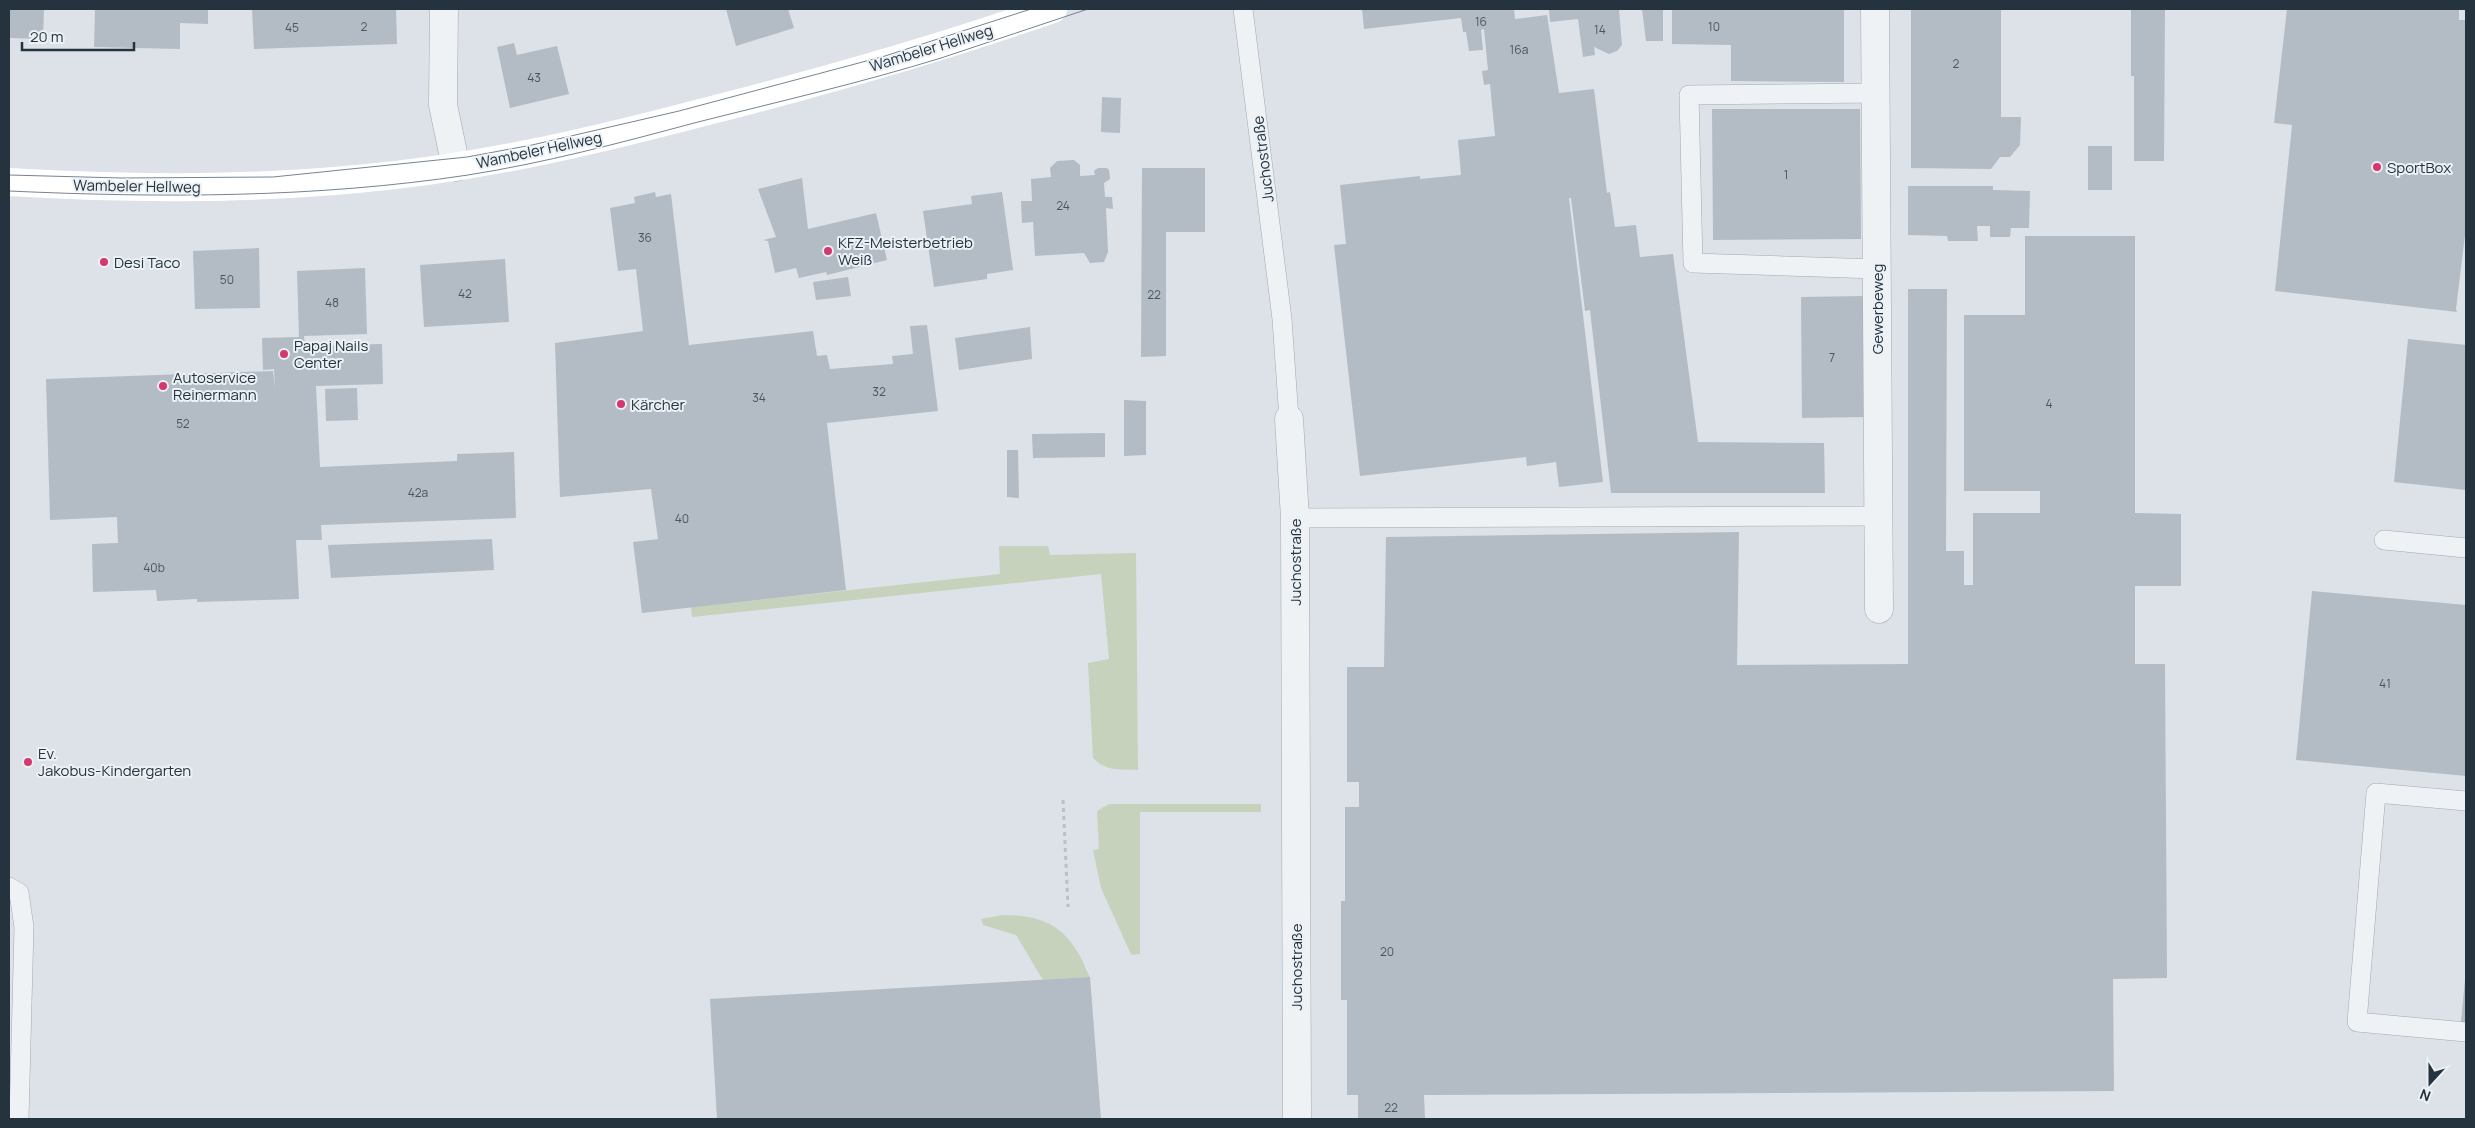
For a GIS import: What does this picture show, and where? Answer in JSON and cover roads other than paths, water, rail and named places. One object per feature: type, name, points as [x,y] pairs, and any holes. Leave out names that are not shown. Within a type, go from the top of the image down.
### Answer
[{"type":"main road","name":"Wambeler Hellweg","points":[[9,182],[142,188],[253,185],[356,179],[456,167],[562,147],[788,91],[952,43],[1053,9]]},
{"type":"street","points":[[444,9],[443,104],[456,167]]},
{"type":"street","name":"Gewerbeweg","points":[[1875,9],[1879,609]]},
{"type":"street","name":"Juchostraße","points":[[1289,419],[1295,518],[1297,1119]]},
{"type":"lane","name":"Juchostraße","points":[[1243,9],[1282,319],[1289,419]]},
{"type":"lane","points":[[1876,93],[1690,95],[1693,262],[1877,269]]},
{"type":"lane","points":[[1295,518],[1878,516]]},
{"type":"lane","points":[[2384,540],[2466,548]]},
{"type":"lane","points":[[2466,801],[2376,793],[2357,1022],[2466,1032]]},
{"type":"lane","points":[[9,887],[19,893],[24,927],[18,1119]]},
{"type":"tram line","points":[[9,175],[121,178],[273,177],[467,157],[532,145],[679,111],[885,56],[1031,9]]},
{"type":"tram line","points":[[9,191],[123,195],[296,192],[411,183],[468,175],[582,152],[849,84],[941,58],[1088,9]]},
{"type":"place","name":"SportBox","points":[[2377,167]]},
{"type":"place","name":"KFZ-Meisterbetrieb Weiß","points":[[828,251]]},
{"type":"place","name":"Desi Taco","points":[[104,262]]},
{"type":"place","name":"Papaj Nails Center","points":[[284,354]]},
{"type":"place","name":"Autoservice Reinermann","points":[[163,386]]},
{"type":"place","name":"Kärcher","points":[[621,404]]},
{"type":"place","name":"Ev. Jakobus-Kindergarten","points":[[28,762]]}]
